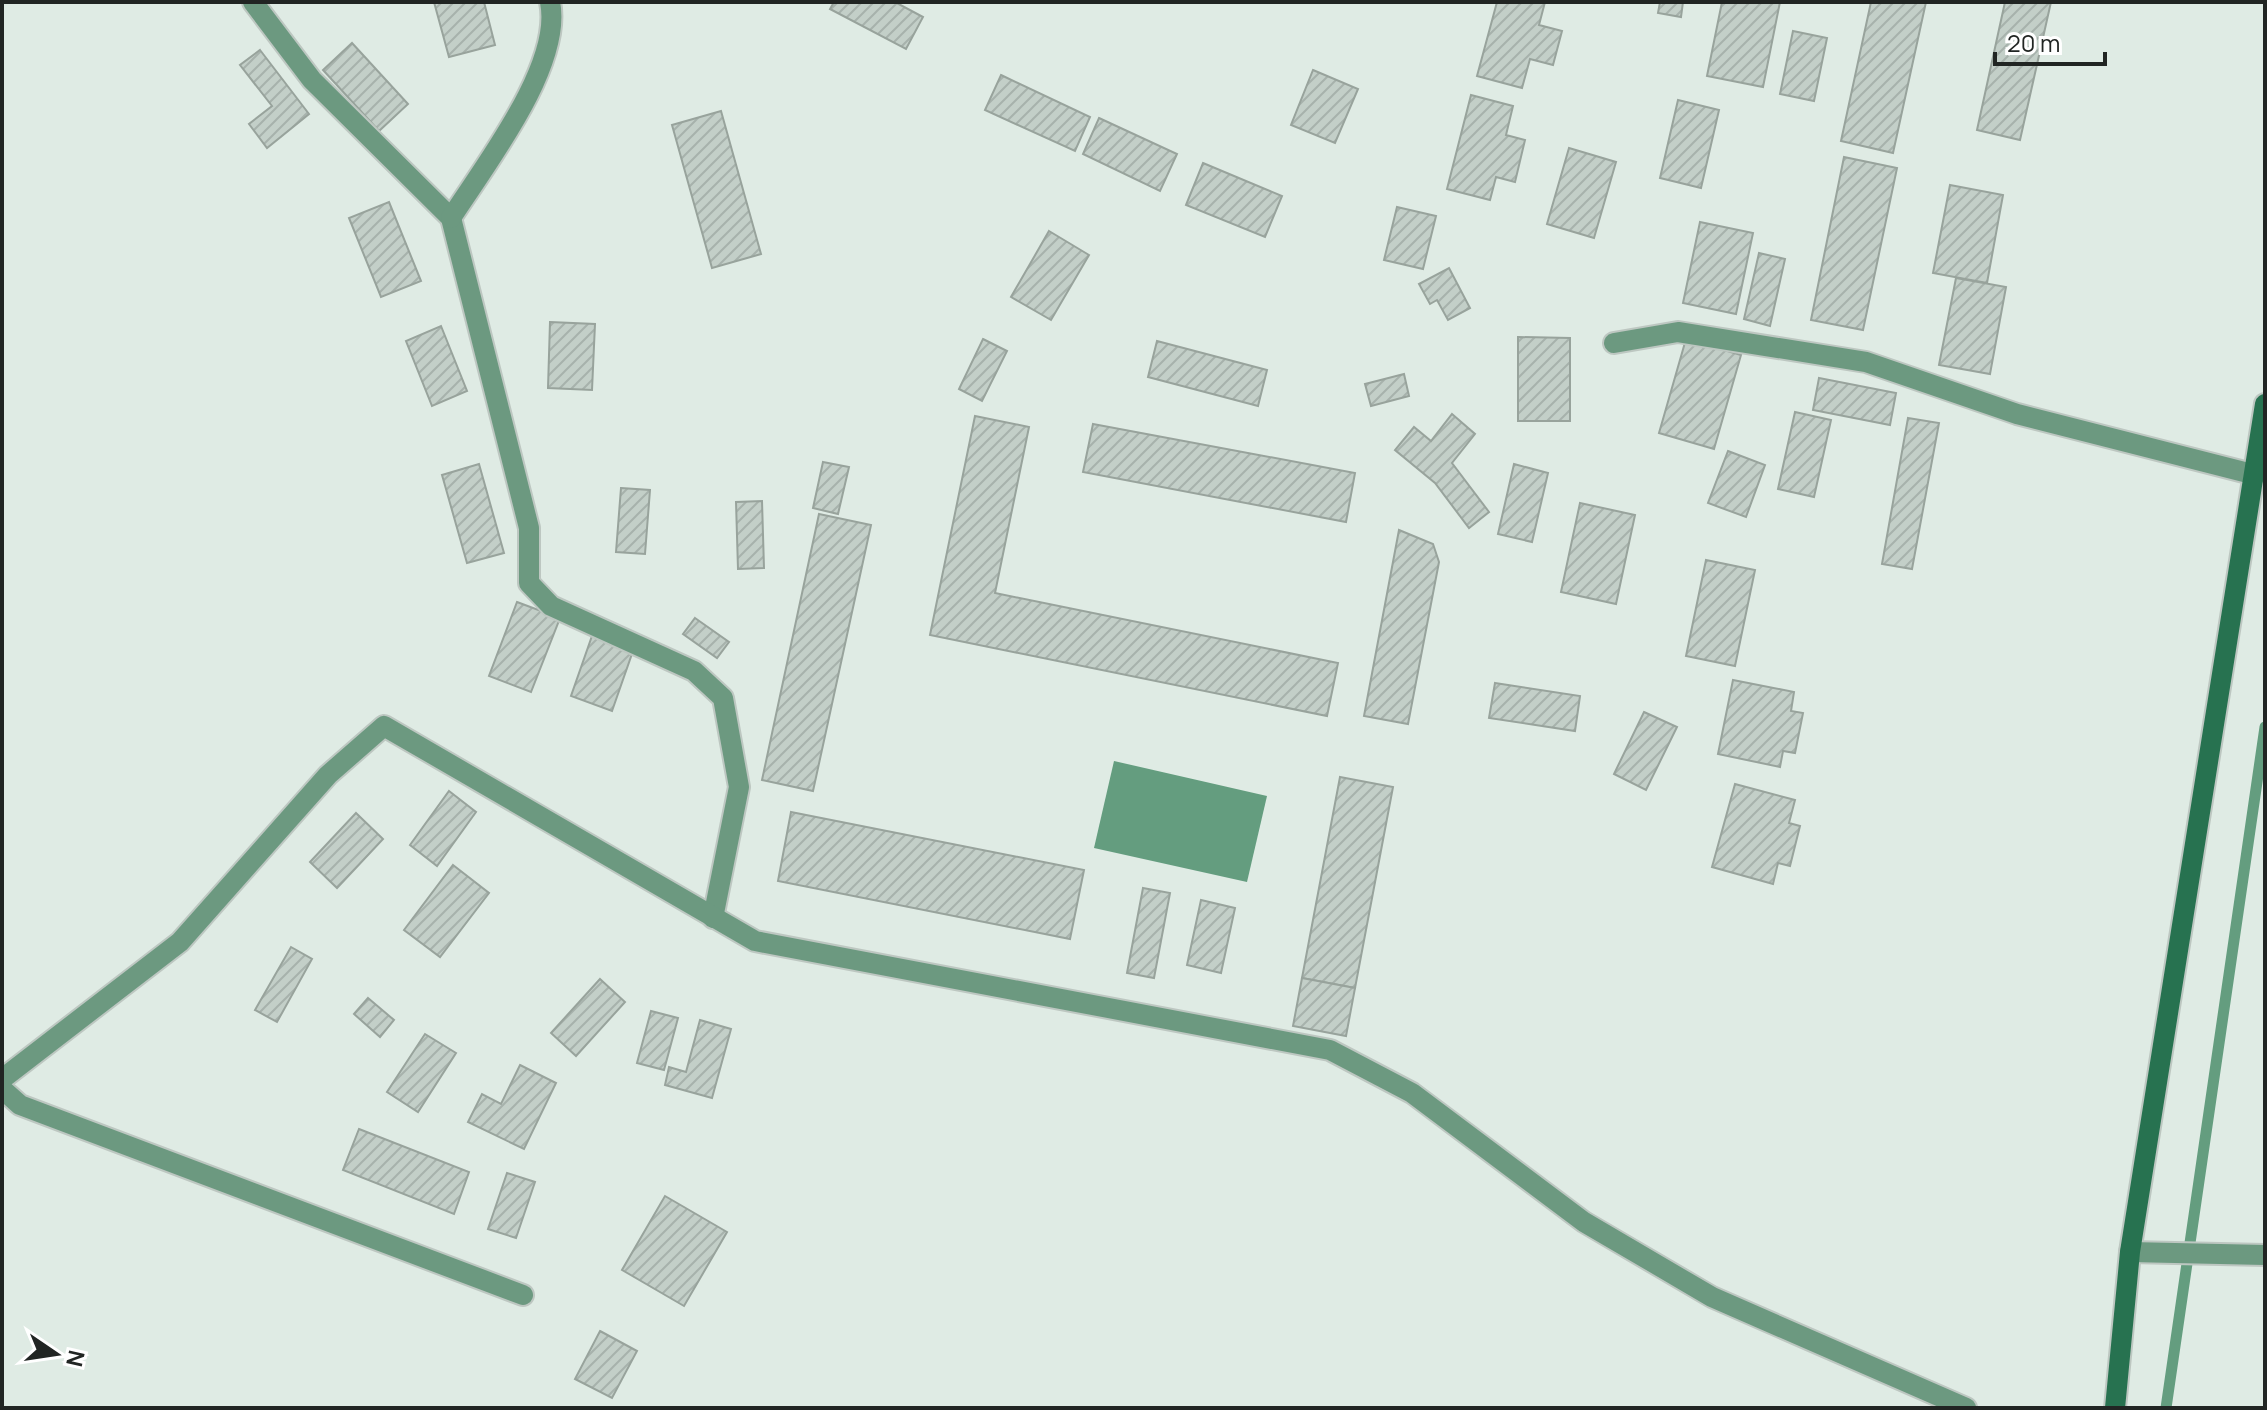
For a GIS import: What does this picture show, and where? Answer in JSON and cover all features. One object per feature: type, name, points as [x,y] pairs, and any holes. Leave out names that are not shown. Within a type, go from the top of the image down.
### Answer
[{"type":"main road","points":[[2115,1408],[2130,1252],[2265,404]]},
{"type":"street","points":[[253,2],[312,80],[451,218],[529,528],[529,583],[551,606],[694,671],[723,698],[739,787],[713,918]]},
{"type":"street","points":[[451,218],[537,82],[553,16],[550,2]]},
{"type":"street","points":[[1614,343],[1678,332],[1866,362],[2017,414],[2256,475]]},
{"type":"street","points":[[2,1079],[180,942],[328,775],[384,726],[755,941],[1330,1050],[1412,1093],[1584,1222],[1712,1297],[1966,1408]]},
{"type":"street","points":[[2,1089],[20,1105],[523,1295]]},
{"type":"street","points":[[2130,1252],[2265,1255]]},
{"type":"shaded area","points":[[1114,761],[1267,796],[1247,882],[1094,848]]},
{"type":"building","points":[[434,2],[484,2],[495,45],[449,57]]},
{"type":"building","points":[[834,2],[895,2],[923,17],[906,49],[830,9]]},
{"type":"building","points":[[1497,2],[1545,2],[1539,25],[1562,31],[1553,65],[1530,59],[1522,88],[1477,76]]},
{"type":"building","points":[[1660,2],[1683,2],[1681,17],[1658,13]]},
{"type":"building","points":[[1722,2],[1780,2],[1763,87],[1707,76]]},
{"type":"building","points":[[1871,2],[1926,2],[1893,153],[1841,141]]},
{"type":"building","points":[[2005,2],[2051,2],[2020,140],[1977,130]]},
{"type":"building","points":[[1793,31],[1827,38],[1814,101],[1780,94]]},
{"type":"building","points":[[352,43],[408,104],[379,131],[323,70]]},
{"type":"building","points":[[260,50],[309,114],[267,148],[249,124],[272,106],[240,65]]},
{"type":"building","points":[[1313,70],[1358,89],[1335,143],[1291,125]]},
{"type":"building","points":[[1001,75],[1090,117],[1075,151],[985,110]]},
{"type":"building","points":[[1471,95],[1513,106],[1506,135],[1525,140],[1515,182],[1496,177],[1490,200],[1447,189]]},
{"type":"building","points":[[1678,100],[1719,110],[1701,188],[1660,178]]},
{"type":"building","points":[[721,111],[761,254],[712,268],[672,125]]},
{"type":"building","points":[[1099,118],[1177,154],[1160,191],[1083,154]]},
{"type":"building","points":[[1569,148],[1616,162],[1594,238],[1547,224]]},
{"type":"building","points":[[1844,157],[1897,168],[1863,330],[1811,320]]},
{"type":"building","points":[[1203,163],[1282,196],[1265,237],[1186,205]]},
{"type":"building","points":[[1950,185],[2003,195],[1987,283],[1933,273]]},
{"type":"building","points":[[389,202],[421,281],[381,297],[349,218]]},
{"type":"building","points":[[1397,207],[1436,216],[1423,269],[1384,260]]},
{"type":"building","points":[[1700,222],[1753,233],[1736,314],[1683,303]]},
{"type":"building","points":[[1049,231],[1089,255],[1051,320],[1011,297]]},
{"type":"building","points":[[1759,253],[1785,259],[1770,326],[1744,319]]},
{"type":"building","points":[[1449,268],[1470,308],[1448,320],[1437,300],[1430,304],[1419,284]]},
{"type":"building","points":[[1956,278],[2006,287],[1990,374],[1939,365]]},
{"type":"building","points":[[550,322],[595,324],[592,390],[548,388]]},
{"type":"building","points":[[441,326],[467,391],[432,406],[406,341]]},
{"type":"building","points":[[1518,337],[1570,338],[1570,421],[1518,421]]},
{"type":"building","points":[[983,339],[1007,351],[982,401],[959,389]]},
{"type":"building","points":[[1686,339],[1741,355],[1714,449],[1659,433]]},
{"type":"building","points":[[1157,341],[1267,370],[1258,406],[1148,377]]},
{"type":"building","points":[[1404,374],[1409,396],[1371,406],[1365,384]]},
{"type":"building","points":[[1819,378],[1896,393],[1890,425],[1813,410]]},
{"type":"building","points":[[1795,412],[1831,420],[1814,497],[1778,489]]},
{"type":"building","points":[[1452,414],[1475,434],[1452,463],[1489,512],[1469,528],[1435,483],[1395,450],[1414,427],[1431,441]]},
{"type":"building","points":[[975,416],[1029,427],[995,593],[1338,663],[1327,716],[930,635]]},
{"type":"building","points":[[1908,418],[1939,423],[1912,569],[1882,564]]},
{"type":"building","points":[[1093,424],[1355,473],[1346,522],[1083,472]]},
{"type":"building","points":[[1728,451],[1765,465],[1746,517],[1708,503]]},
{"type":"building","points":[[823,462],[849,467],[838,514],[813,508]]},
{"type":"building","points":[[479,464],[504,553],[467,563],[442,475]]},
{"type":"building","points":[[1514,464],[1548,473],[1532,542],[1498,534]]},
{"type":"building","points":[[621,488],[650,490],[645,554],[616,552]]},
{"type":"building","points":[[762,501],[764,568],[738,569],[736,502]]},
{"type":"building","points":[[1580,503],[1635,515],[1616,604],[1561,592]]},
{"type":"building","points":[[819,514],[871,525],[813,791],[762,780]]},
{"type":"building","points":[[1399,530],[1433,544],[1439,562],[1408,724],[1364,716]]},
{"type":"building","points":[[1706,560],[1755,570],[1735,666],[1686,656]]},
{"type":"building","points":[[517,602],[560,618],[531,692],[489,676]]},
{"type":"building","points":[[695,618],[729,642],[717,658],[683,634]]},
{"type":"building","points":[[593,633],[634,648],[612,711],[571,696]]},
{"type":"building","points":[[1733,680],[1794,692],[1791,711],[1803,713],[1795,753],[1783,751],[1780,767],[1718,754]]},
{"type":"building","points":[[1495,683],[1580,696],[1575,731],[1489,718]]},
{"type":"building","points":[[1644,712],[1677,727],[1646,790],[1614,774]]},
{"type":"building","points":[[1340,777],[1393,787],[1355,988],[1302,978]]},
{"type":"building","points":[[1735,784],[1795,800],[1789,823],[1800,826],[1790,866],[1778,863],[1773,884],[1712,867]]},
{"type":"building","points":[[449,791],[476,812],[437,866],[410,845]]},
{"type":"building","points":[[791,812],[1084,870],[1070,939],[778,881]]},
{"type":"building","points":[[356,813],[383,839],[337,888],[310,862]]},
{"type":"building","points":[[453,865],[489,893],[440,957],[404,930]]},
{"type":"building","points":[[1143,888],[1170,893],[1154,978],[1127,973]]},
{"type":"building","points":[[1201,900],[1235,908],[1221,973],[1187,965]]},
{"type":"building","points":[[291,947],[312,959],[277,1022],[255,1010]]},
{"type":"building","points":[[1302,978],[1355,988],[1346,1036],[1293,1026]]},
{"type":"building","points":[[600,979],[625,1002],[576,1056],[551,1033]]},
{"type":"building","points":[[368,998],[394,1020],[380,1037],[354,1014]]},
{"type":"building","points":[[651,1011],[678,1018],[664,1070],[637,1063]]},
{"type":"building","points":[[700,1020],[731,1029],[712,1098],[665,1085],[669,1067],[686,1072]]},
{"type":"building","points":[[425,1034],[456,1053],[418,1112],[387,1092]]},
{"type":"building","points":[[520,1065],[556,1083],[524,1149],[468,1122],[482,1094],[501,1104]]},
{"type":"building","points":[[359,1129],[469,1172],[454,1214],[343,1170]]},
{"type":"building","points":[[507,1173],[535,1182],[516,1238],[488,1229]]},
{"type":"building","points":[[665,1196],[727,1232],[684,1306],[622,1270]]},
{"type":"building","points":[[600,1331],[637,1351],[612,1398],[575,1379]]},
{"type":"waterway","points":[[2166,1408],[2265,727]]}]
